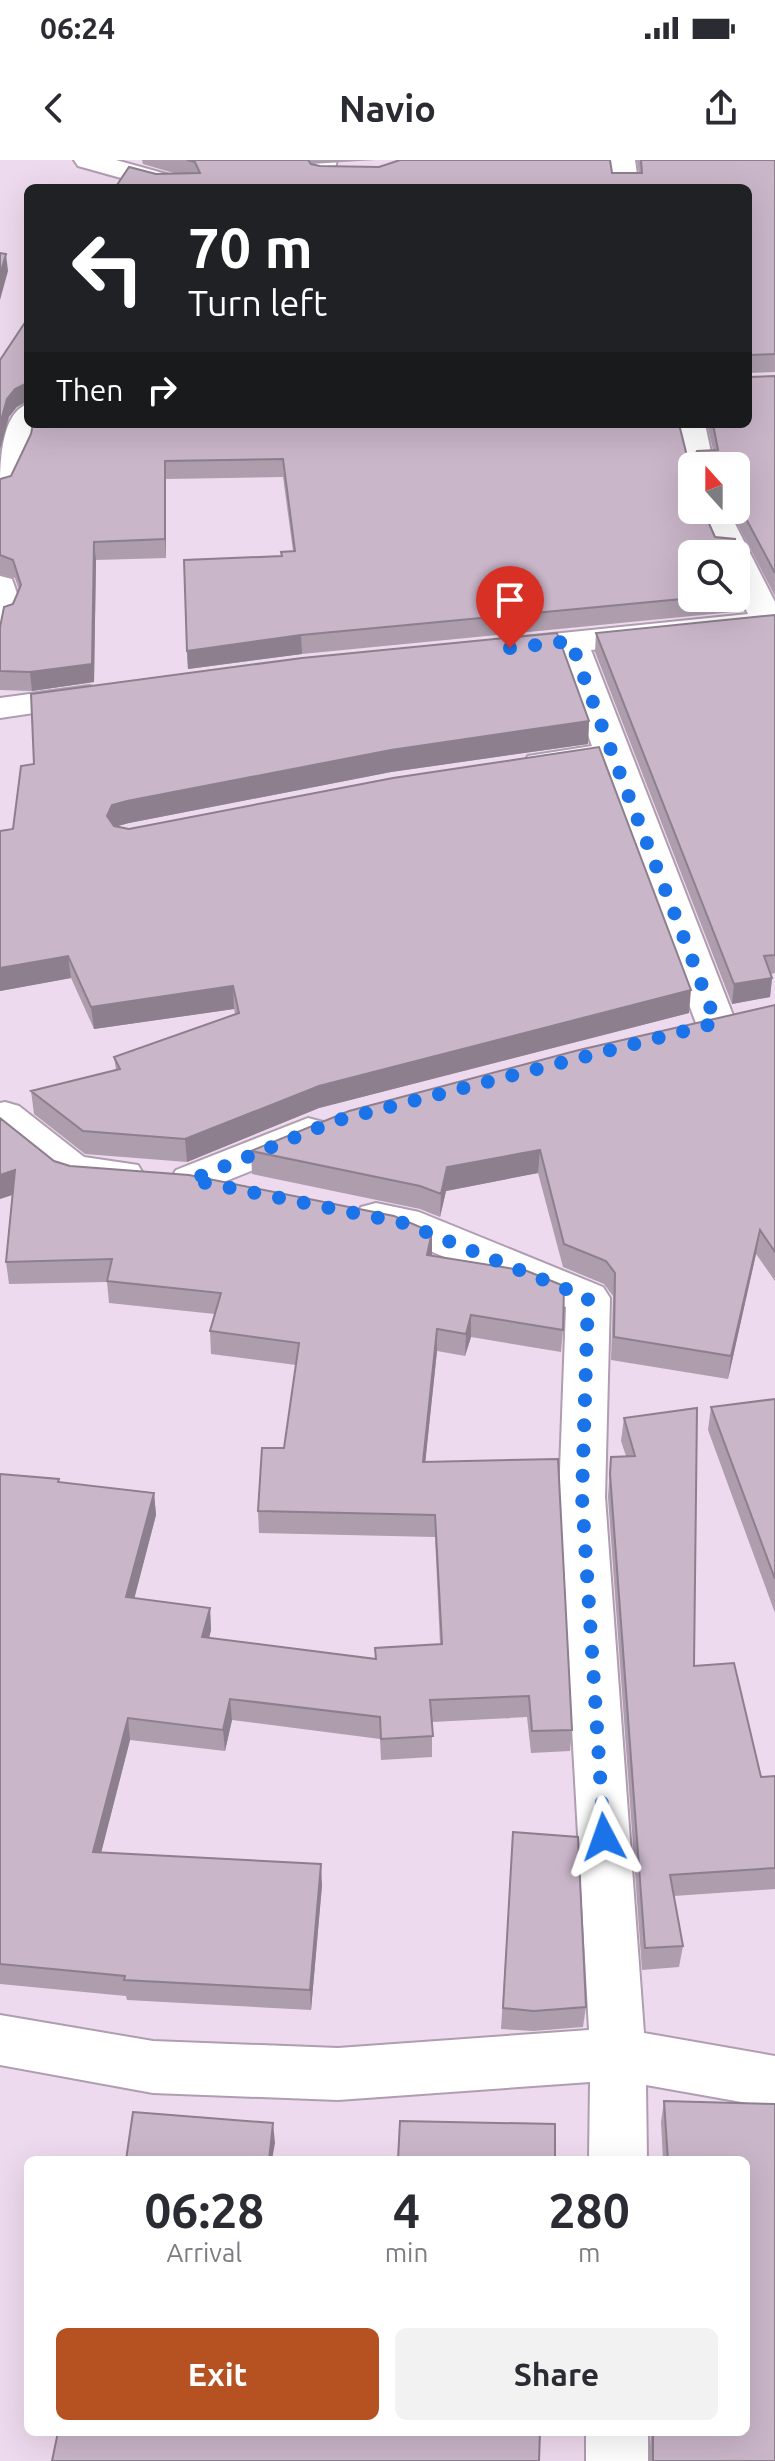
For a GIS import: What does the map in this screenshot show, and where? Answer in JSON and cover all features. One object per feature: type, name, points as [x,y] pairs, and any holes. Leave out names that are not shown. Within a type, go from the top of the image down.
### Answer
[{"type":"street","points":[[87,160],[172,184]]},
{"type":"street","points":[[622,160],[625,184]]},
{"type":"street","points":[[316,173],[350,172]]},
{"type":"street","points":[[0,486],[8,449],[24,415]]},
{"type":"street","points":[[691,428],[696,452]]},
{"type":"street","points":[[465,653],[772,621],[750,584]]},
{"type":"street","points":[[571,641],[610,754],[669,896],[715,1023]]},
{"type":"street","points":[[0,708],[121,692]]},
{"type":"street","points":[[501,770],[610,754]]},
{"type":"street","points":[[0,1117],[5,1116],[74,1171],[191,1180],[267,1195]]},
{"type":"street","points":[[191,1180],[335,1121]]},
{"type":"street","points":[[327,1208],[404,1223],[588,1298],[582,1497],[618,2054],[618,2156]]},
{"type":"street","points":[[0,2040],[153,2067],[338,2074],[618,2054],[775,2082]]},
{"type":"street","points":[[617,2436],[617,2461]]},
{"type":"building","points":[[187,160],[308,160],[320,166],[379,167],[400,160],[610,160],[612,173],[642,173],[641,160],[775,160],[775,354],[752,355],[752,184],[118,184],[129,167],[156,174],[200,173],[195,162]]},
{"type":"building","points":[[0,253],[6,254],[0,275]]},
{"type":"building","points":[[24,324],[24,384],[15,389],[7,399],[0,424],[0,360]]},
{"type":"building","points":[[775,376],[775,573],[749,524],[750,452],[696,452],[718,450],[714,428],[752,428],[752,377]]},
{"type":"building","points":[[32,428],[680,428],[686,452],[678,452],[678,524],[709,524],[715,537],[735,540],[678,540],[678,599],[301,635],[187,651],[184,560],[282,556],[281,552],[295,551],[283,459],[165,461],[165,539],[94,542],[92,664],[30,672],[0,671],[0,627],[4,607],[13,604],[21,585],[13,560],[0,555],[0,479],[11,476]]},
{"type":"building","points":[[775,615],[775,955],[764,956],[772,978],[734,984],[596,633]]},
{"type":"building","points":[[557,633],[589,721],[391,750],[127,801],[112,805],[107,816],[114,826],[129,829],[393,778],[599,747],[691,990],[319,1086],[185,1139],[83,1131],[31,1091],[120,1069],[114,1057],[239,1013],[233,986],[91,1007],[68,956],[0,968],[0,831],[13,829],[21,766],[34,764],[31,694],[302,658]]},
{"type":"building","points":[[775,1005],[775,1252],[760,1230],[731,1356],[614,1337],[615,1273],[606,1261],[564,1244],[540,1150],[447,1167],[441,1194],[420,1186],[251,1151],[349,1111],[579,1050]]},
{"type":"building","points":[[0,1118],[54,1161],[70,1166],[189,1175],[394,1216],[432,1232],[427,1255],[527,1271],[564,1286],[563,1330],[471,1315],[466,1334],[437,1329],[423,1462],[558,1459],[572,1730],[532,1731],[529,1696],[430,1700],[433,1736],[381,1739],[380,1717],[230,1699],[223,1730],[128,1718],[93,1852],[321,1864],[310,1990],[124,1980],[125,1976],[0,1964],[0,1474],[154,1493],[126,1597],[210,1608],[202,1637],[376,1659],[375,1648],[442,1644],[435,1515],[258,1511],[262,1448],[284,1448],[299,1343],[210,1331],[221,1293],[107,1281],[112,1259],[6,1262],[15,1170],[0,1175]]},
{"type":"building","points":[[775,1399],[775,1579],[711,1407]]},
{"type":"building","points":[[697,1408],[694,1666],[734,1663],[761,1777],[775,1776],[775,1868],[670,1875],[683,1946],[645,1948],[611,1457],[635,1456],[624,1418]]},
{"type":"building","points":[[513,1832],[578,1837],[586,2007],[534,2011],[503,2008]]},
{"type":"building","points":[[664,2101],[775,2104],[775,2461],[653,2461],[653,2436],[750,2436],[750,2156],[668,2156]]},
{"type":"building","points":[[133,2112],[273,2123],[269,2156],[127,2156]]},
{"type":"building","points":[[400,2121],[555,2124],[555,2156],[398,2156]]},
{"type":"building","points":[[57,2436],[540,2436],[539,2461],[52,2461]]},
{"type":"route","points":[[510,648],[571,641],[610,754],[669,896],[716,1023],[335,1121],[191,1180],[404,1223],[588,1298],[582,1497],[604,1837]]}]
